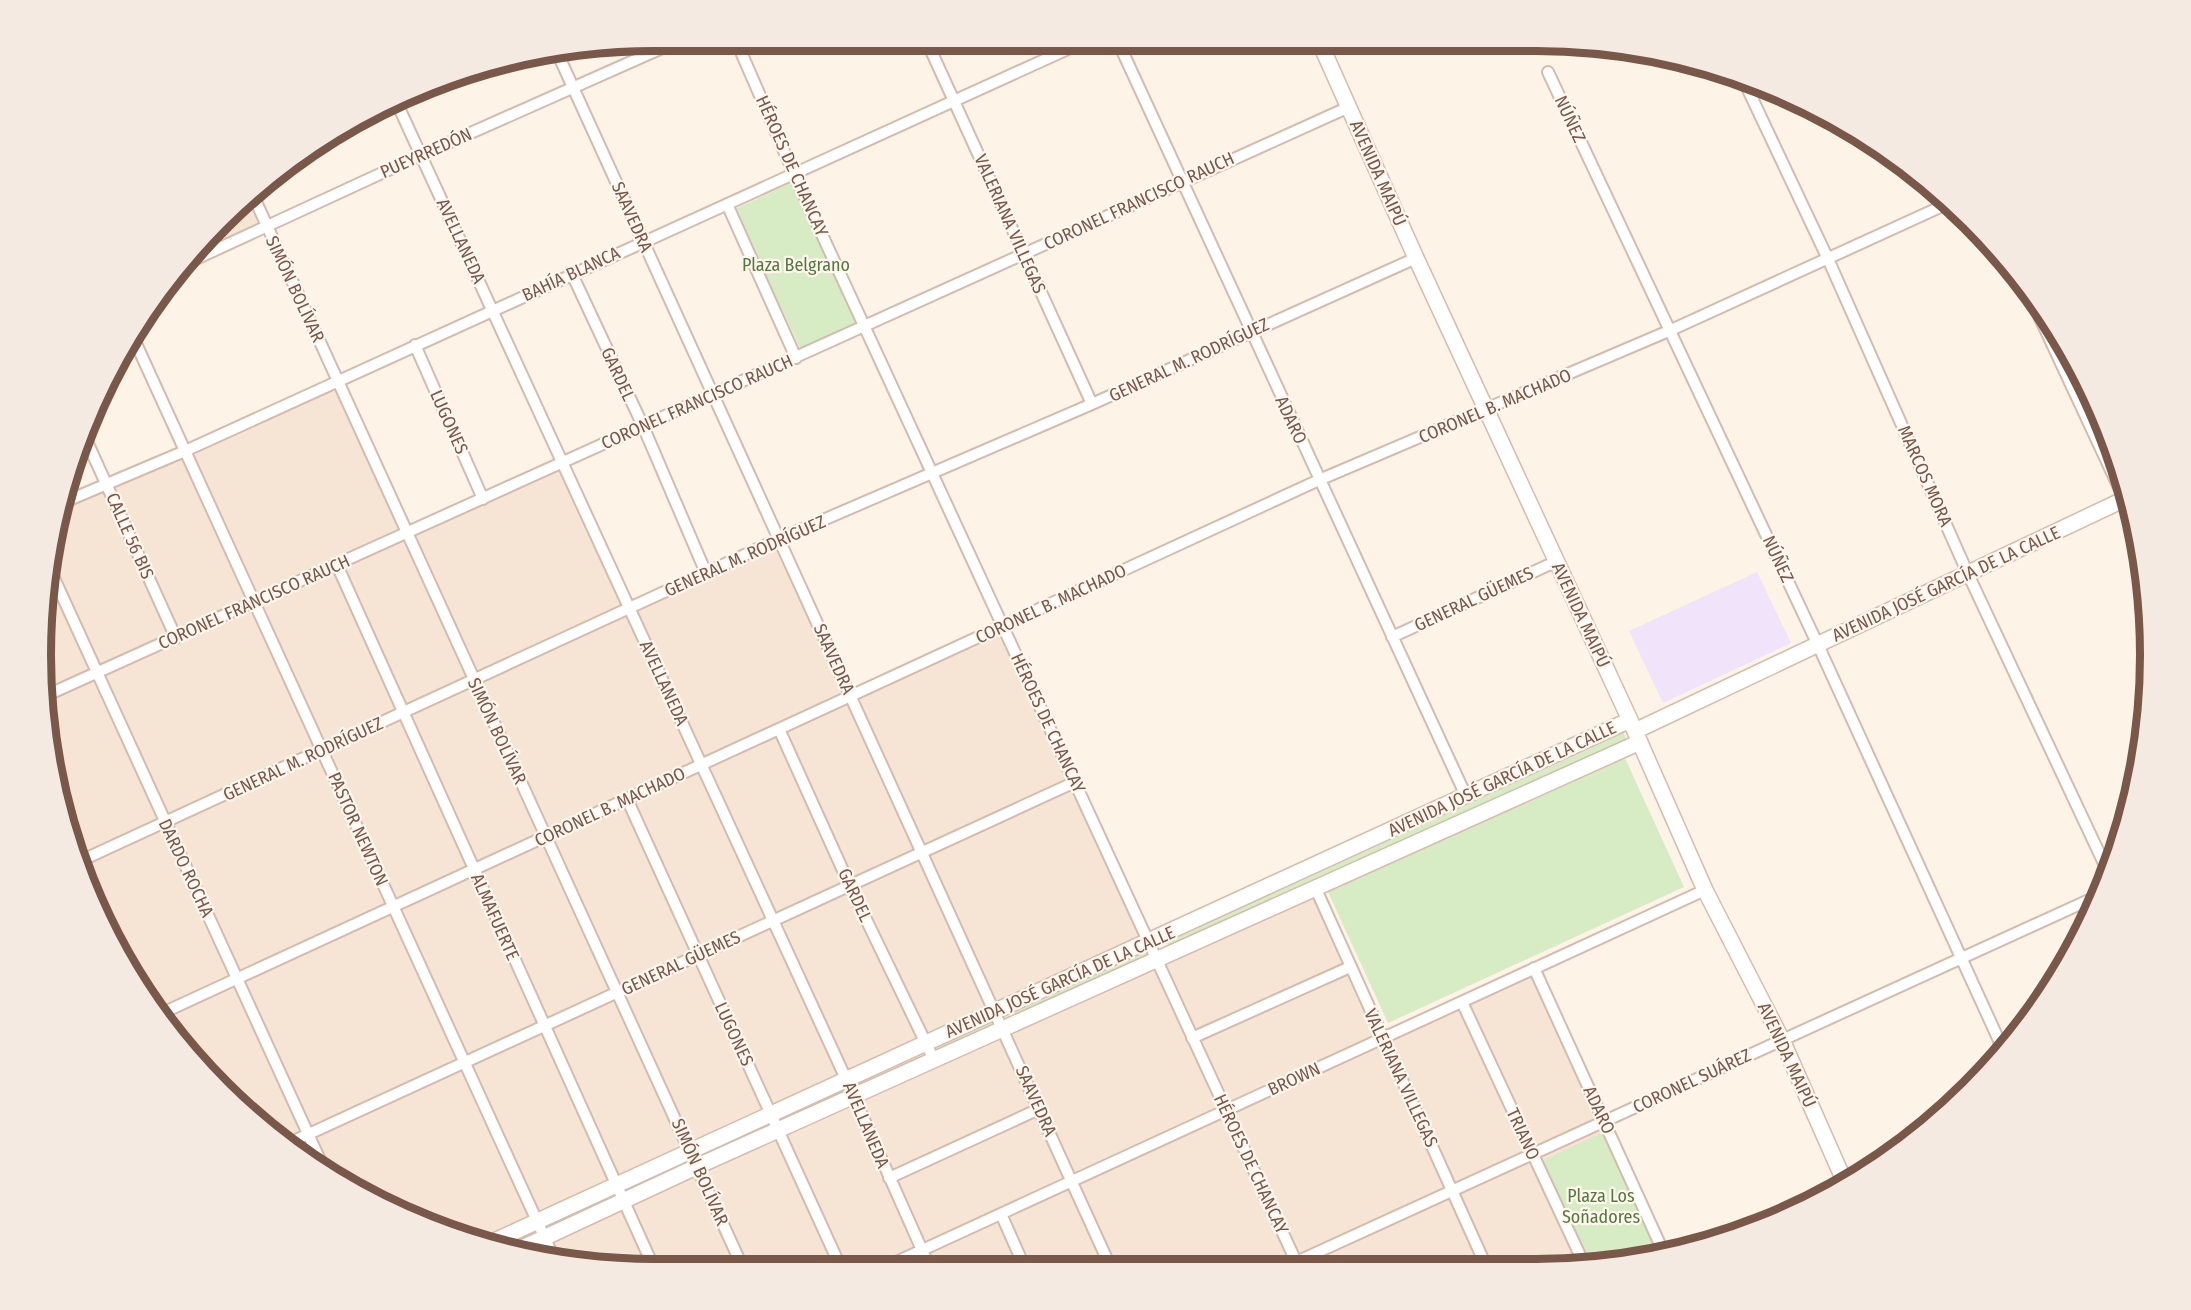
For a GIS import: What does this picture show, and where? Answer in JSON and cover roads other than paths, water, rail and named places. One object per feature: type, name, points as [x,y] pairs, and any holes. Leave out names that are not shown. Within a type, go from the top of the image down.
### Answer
[{"type":"main road","name":"AVENIDA MAIPÚ","points":[[1324,51],[1416,258],[1635,731],[1705,890],[1782,1040],[1842,1176]]},
{"type":"main road","name":"AVENIDA JOSÉ GARCÍA DE LA CALLE","points":[[529,1245],[698,1166],[1315,887],[1635,731],[2120,502]]},
{"type":"main road","name":"AVENIDA JOSÉ GARCÍA DE LA CALLE","points":[[500,1238],[1466,796],[1635,731]]},
{"type":"street","name":"PUEYRREDÓN","points":[[204,254],[421,154],[656,51]]},
{"type":"street","name":"HÉROES DE CHANCAY","points":[[741,51],[794,174],[1295,1259]]},
{"type":"street","name":"VALERIANA VILLEGAS","points":[[931,51],[1092,404]]},
{"type":"street","name":"BAHÍA BLANCA","points":[[72,499],[185,451],[1063,51]]},
{"type":"street","name":"ADARO","points":[[1122,51],[1466,796]]},
{"type":"street","name":"SAAVEDRA","points":[[560,59],[1107,1259]]},
{"type":"street","name":"NÚÑEZ","points":[[1548,72],[1818,645],[2000,1042]]},
{"type":"street","name":"MARCOS MORA","points":[[1748,90],[1828,259],[1968,574],[2103,862]]},
{"type":"street","name":"CORONEL FRANCISCO RAUCH","points":[[52,693],[255,604],[562,462],[1349,107]]},
{"type":"street","name":"AVELLANEDA","points":[[399,108],[854,1096],[926,1259]]},
{"type":"street","name":"SIMÓN BOLÍVAR","points":[[256,202],[617,993],[691,1149],[739,1259]]},
{"type":"street","points":[[727,204],[796,357]]},
{"type":"street","name":"CORONEL B. MACHADO","points":[[167,1011],[1319,480],[1671,330],[1940,207]]},
{"type":"street","name":"GENERAL M. RODRÍGUEZ","points":[[86,858],[779,540],[1092,404],[1416,258]]},
{"type":"street","name":"GARDEL","points":[[572,274],[643,426],[706,573]]},
{"type":"street","points":[[2050,338],[2108,461]]},
{"type":"street","name":"PASTOR NEWTON","points":[[137,345],[550,1249]]},
{"type":"street","name":"LUGONES","points":[[415,345],[483,499]]},
{"type":"street","name":"CALLE 56 BIS","points":[[89,445],[176,638]]},
{"type":"street","name":"GENERAL GÜEMES","points":[[1392,637],[1557,561]]},
{"type":"street","name":"ALMAFUERTE","points":[[337,565],[650,1259]]},
{"type":"street","name":"DARDO ROCHA","points":[[55,581],[318,1156]]},
{"type":"street","name":"GARDEL","points":[[779,729],[850,886],[934,1060]]},
{"type":"street","name":"GENERAL GÜEMES","points":[[296,1140],[1075,782]]},
{"type":"street","name":"LUGONES","points":[[627,799],[838,1259]]},
{"type":"street","name":"VALERIANA VILLEGAS","points":[[1315,887],[1483,1259]]},
{"type":"street","name":"BROWN","points":[[902,1259],[1705,890]]},
{"type":"street","name":"CORONEL SUÁREZ","points":[[1310,1259],[1453,1190],[2088,901]]},
{"type":"street","points":[[1192,1038],[1350,967]]},
{"type":"street","name":"ADARO","points":[[1534,968],[1660,1245]]},
{"type":"street","name":"TRIANO","points":[[1462,1002],[1581,1257]]},
{"type":"street","points":[[889,1178],[1039,1109]]},
{"type":"street","points":[[1001,1214],[1021,1259]]},
{"type":"park label","name":"Plaza Belgrano","points":[[796,265]]},
{"type":"park label","name":"Plaza Los Soñadores","points":[[1601,1206]]}]
